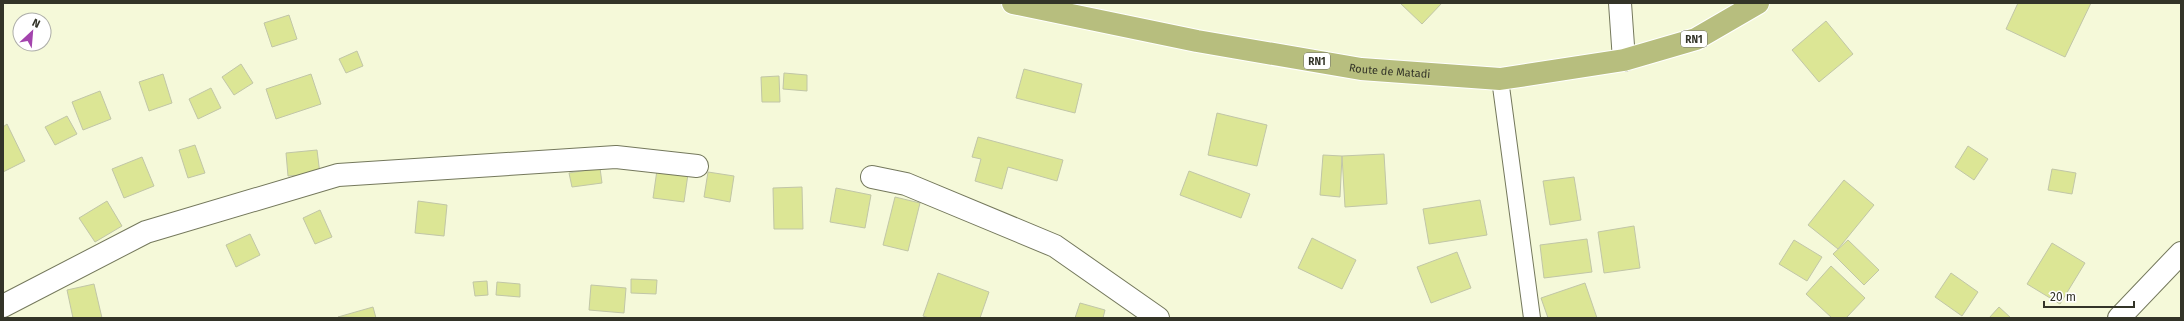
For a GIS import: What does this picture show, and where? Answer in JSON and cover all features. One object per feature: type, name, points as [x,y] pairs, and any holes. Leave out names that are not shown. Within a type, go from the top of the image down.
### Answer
[{"type":"highway","name":"Route de Matadi","points":[[1013,3],[1198,41],[1361,69],[1500,79],[1624,60],[1696,39],[1758,3]]},
{"type":"street","points":[[1620,3],[1624,60]]},
{"type":"street","points":[[3,306],[146,232],[338,175],[616,157],[697,166]]},
{"type":"street","points":[[872,177],[906,184],[1055,246],[1158,318]]},
{"type":"street","points":[[2119,318],[2181,253]]},
{"type":"lane","points":[[1500,79],[1532,318]]},
{"type":"building","points":[[1400,3],[1442,3],[1422,24]]},
{"type":"building","points":[[2018,3],[2091,3],[2065,57],[2006,29]]},
{"type":"building","points":[[289,15],[297,39],[272,47],[264,23]]},
{"type":"building","points":[[1826,21],[1853,54],[1819,82],[1792,50]]},
{"type":"building","points":[[357,51],[363,66],[346,73],[339,59]]},
{"type":"building","points":[[241,64],[253,83],[234,95],[222,77]]},
{"type":"building","points":[[1024,69],[1082,84],[1075,113],[1016,98]]},
{"type":"building","points":[[784,73],[807,75],[807,91],[783,89]]},
{"type":"building","points":[[163,74],[172,103],[149,111],[139,82]]},
{"type":"building","points":[[311,74],[321,104],[276,119],[266,89]]},
{"type":"building","points":[[779,76],[780,102],[762,102],[761,77]]},
{"type":"building","points":[[211,88],[221,108],[198,119],[189,99]]},
{"type":"building","points":[[100,91],[111,119],[83,130],[72,102]]},
{"type":"building","points":[[1217,113],[1267,125],[1257,166],[1208,155]]},
{"type":"building","points":[[67,116],[77,134],[55,145],[45,127]]},
{"type":"building","points":[[7,124],[25,161],[3,172],[3,127]]},
{"type":"building","points":[[978,137],[1063,160],[1057,181],[1008,167],[1002,189],[975,181],[981,159],[972,157]]},
{"type":"building","points":[[195,145],[205,173],[188,178],[179,150]]},
{"type":"building","points":[[1968,146],[1988,159],[1974,180],[1955,167]]},
{"type":"building","points":[[317,150],[320,174],[288,176],[286,153]]},
{"type":"building","points":[[1384,154],[1387,204],[1345,207],[1342,156]]},
{"type":"building","points":[[1323,155],[1342,156],[1340,197],[1320,195]]},
{"type":"building","points":[[142,157],[154,186],[124,198],[112,169]]},
{"type":"building","points":[[600,168],[602,183],[572,187],[569,173]]},
{"type":"building","points":[[2052,169],[2076,173],[2072,194],[2048,190]]},
{"type":"building","points":[[657,170],[688,174],[684,202],[653,198]]},
{"type":"building","points":[[1189,171],[1250,194],[1241,218],[1180,195]]},
{"type":"building","points":[[708,172],[734,176],[730,202],[704,197]]},
{"type":"building","points":[[1574,177],[1581,220],[1550,225],[1543,181]]},
{"type":"building","points":[[1844,180],[1874,205],[1838,249],[1808,225]]},
{"type":"building","points":[[802,187],[803,229],[774,229],[773,188]]},
{"type":"building","points":[[836,188],[871,195],[865,228],[830,222]]},
{"type":"building","points":[[895,197],[920,203],[908,251],[883,245]]},
{"type":"building","points":[[1480,200],[1487,235],[1429,244],[1423,209]]},
{"type":"building","points":[[107,201],[122,226],[95,242],[79,218]]},
{"type":"building","points":[[418,201],[447,205],[444,236],[415,233]]},
{"type":"building","points":[[320,210],[332,237],[315,244],[303,218]]},
{"type":"building","points":[[1634,226],[1640,268],[1604,273],[1598,232]]},
{"type":"building","points":[[250,234],[260,255],[236,267],[226,245]]},
{"type":"building","points":[[1312,238],[1356,260],[1342,289],[1298,268]]},
{"type":"building","points":[[1587,239],[1592,272],[1544,278],[1540,245]]},
{"type":"building","points":[[1794,240],[1822,257],[1807,281],[1779,264]]},
{"type":"building","points":[[1848,240],[1879,270],[1864,285],[1833,254]]},
{"type":"building","points":[[2052,243],[2085,263],[2060,304],[2027,284]]},
{"type":"building","points":[[1457,252],[1471,288],[1431,303],[1417,267]]},
{"type":"building","points":[[1831,266],[1865,298],[1846,318],[1832,318],[1806,294]]},
{"type":"building","points":[[938,273],[989,292],[980,318],[929,318],[923,316]]},
{"type":"building","points":[[1951,273],[1978,292],[1962,316],[1935,297]]},
{"type":"building","points":[[631,279],[657,280],[656,294],[631,293]]},
{"type":"building","points":[[487,281],[488,295],[475,296],[473,282]]},
{"type":"building","points":[[497,282],[520,284],[520,297],[496,295]]},
{"type":"building","points":[[1585,283],[1597,318],[1548,318],[1541,298]]},
{"type":"building","points":[[94,284],[102,318],[73,318],[67,290]]},
{"type":"building","points":[[591,285],[626,288],[624,313],[589,310]]},
{"type":"building","points":[[1080,303],[1105,310],[1103,318],[1075,318]]},
{"type":"building","points":[[373,307],[376,318],[338,317]]},
{"type":"building","points":[[1999,307],[2011,318],[1989,318]]}]
